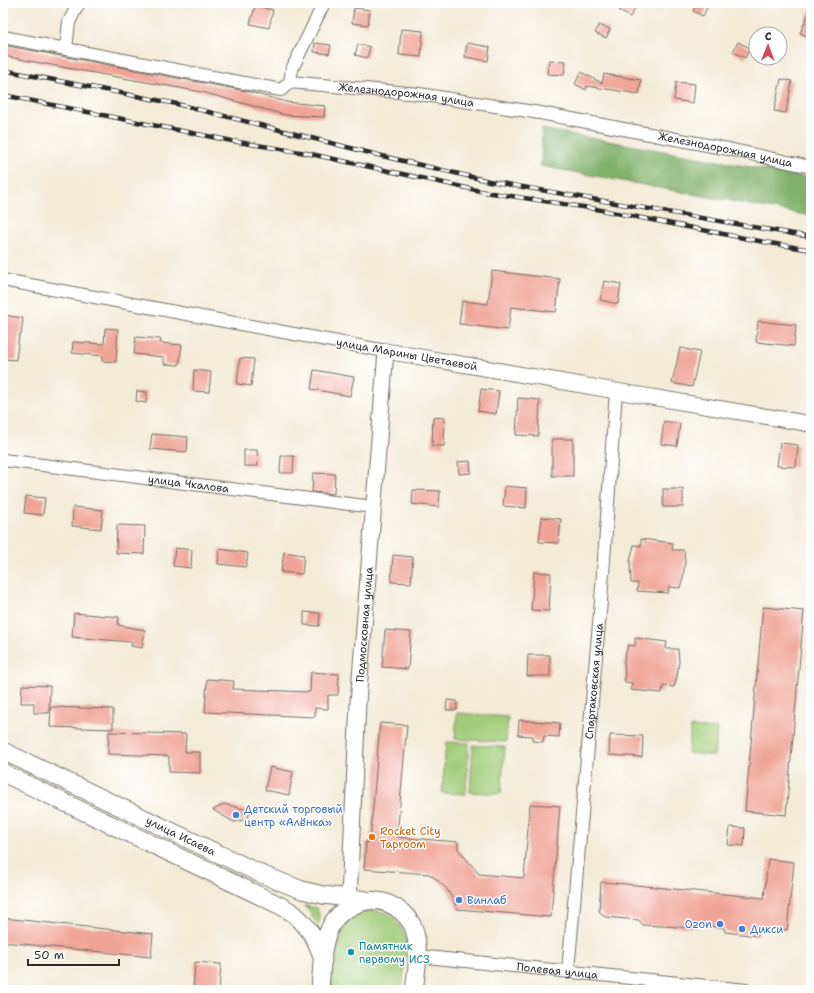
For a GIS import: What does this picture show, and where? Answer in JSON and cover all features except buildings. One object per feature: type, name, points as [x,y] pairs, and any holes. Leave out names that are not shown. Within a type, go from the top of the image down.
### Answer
[{"type":"main road","name":"улица Исаева","points":[[3,751],[261,874],[302,890],[323,895],[377,900],[388,903],[407,917],[414,928],[417,956],[414,990]]},
{"type":"main road","name":"улица Исаева","points":[[3,773],[281,906],[294,915],[306,927],[319,947],[323,960]]},
{"type":"main road","points":[[320,990],[325,940],[334,920],[343,911],[366,900]]},
{"type":"street","points":[[66,49],[69,22],[80,3]]},
{"type":"street","points":[[290,82],[292,69],[324,3]]},
{"type":"street","name":"Железнодорожная улица","points":[[3,37],[281,90],[290,82],[418,94],[540,113],[728,149],[811,167]]},
{"type":"street","name":"улица Марины Цветаевой","points":[[3,280],[386,351],[811,424]]},
{"type":"street","name":"Подмосковная улица","points":[[349,898],[356,745],[386,351]]},
{"type":"street","name":"Спартаковская улица","points":[[568,971],[600,612],[616,391]]},
{"type":"street","name":"улица Чкалова","points":[[3,460],[373,507]]},
{"type":"street","name":"Полевая улица","points":[[417,956],[746,990]]},
{"type":"green space","points":[[542,129],[811,178],[811,216],[541,166]]},
{"type":"green space","points":[[457,713],[508,717],[506,742],[455,739]]},
{"type":"green space","points":[[691,727],[717,729],[714,756],[688,753]]},
{"type":"green space","points":[[446,742],[469,743],[466,794],[442,793]]},
{"type":"green space","points":[[473,745],[505,747],[501,794],[470,792]]},
{"type":"green space","points":[[305,906],[317,908],[320,919],[318,925]]},
{"type":"green space","points":[[364,912],[384,912],[393,917],[404,933],[407,943],[402,990],[330,990],[336,938],[340,928],[348,919]]},
{"type":"railway","points":[[3,70],[177,104],[382,156],[489,181],[811,237]]},
{"type":"railway","points":[[3,95],[232,141],[306,153],[485,192],[596,209],[811,250]]},
{"type":"place","name":"Детский торговый центр «Алёнка»","points":[[236,815]]},
{"type":"place","name":"Rocket City Taproom","points":[[372,837]]},
{"type":"place","name":"Винлаб","points":[[459,900]]},
{"type":"place","name":"Ozon","points":[[720,924]]},
{"type":"place","name":"Дикси","points":[[742,929]]},
{"type":"place","name":"Памятник первому ИСЗ","points":[[351,952]]}]
